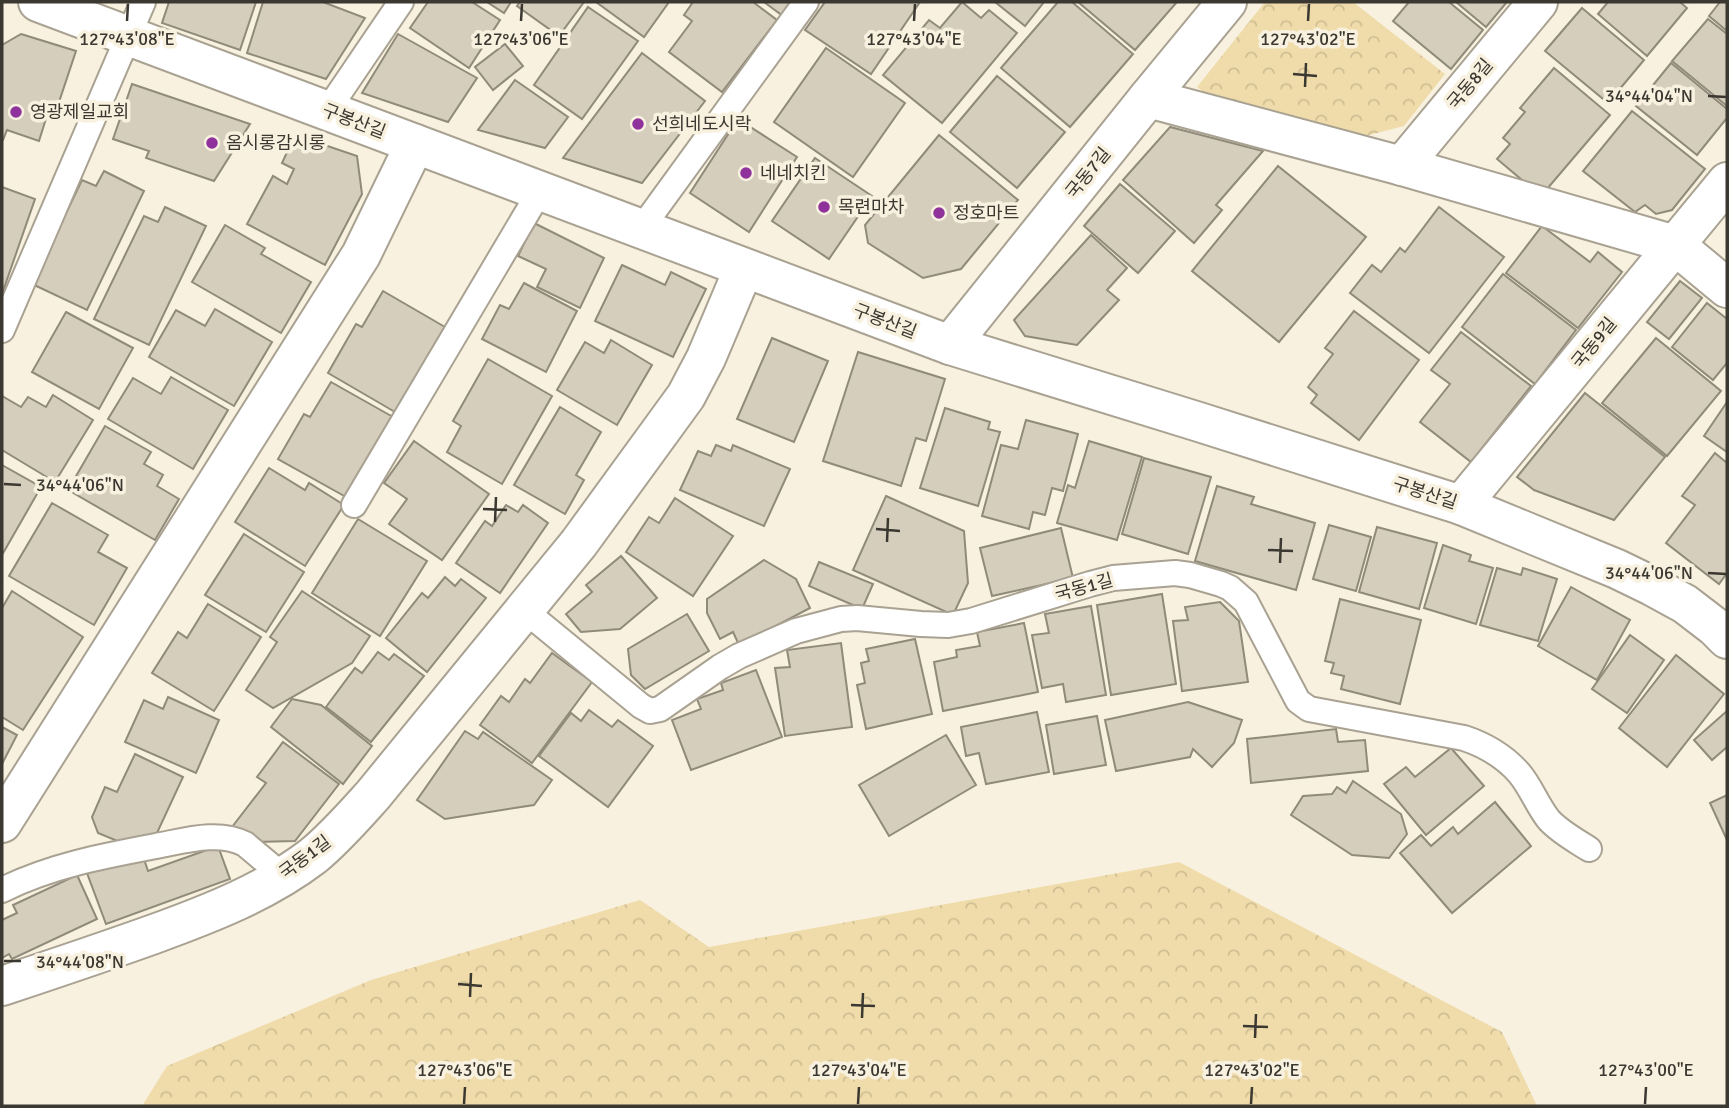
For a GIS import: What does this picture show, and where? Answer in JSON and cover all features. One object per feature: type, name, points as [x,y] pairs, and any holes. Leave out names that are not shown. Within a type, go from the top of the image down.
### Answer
[{"type":"street","name":"구봉산길","points":[[38,2],[950,345],[1461,505],[1652,586],[1685,604],[1727,639]]},
{"type":"street","name":"국동7길","points":[[950,345],[1227,2]]},
{"type":"street","name":"국동8길","points":[[1402,166],[1538,2]]},
{"type":"street","points":[[1148,98],[1402,166],[1675,245],[1727,288]]},
{"type":"street","points":[[2,823],[361,255],[415,144]]},
{"type":"street","name":"국동9길","points":[[1461,505],[1727,182]]},
{"type":"street","name":"국동1길","points":[[2,986],[182,924],[248,895],[314,855],[346,825],[579,543],[686,396],[706,358],[744,268]]},
{"type":"lane","points":[[2,330],[143,2]]},
{"type":"lane","points":[[327,111],[401,2]]},
{"type":"lane","points":[[641,229],[806,2]]},
{"type":"lane","points":[[354,505],[540,191]]},
{"type":"lane","name":"국동1길","points":[[524,610],[650,711],[660,709],[738,656],[796,631],[841,619],[849,617],[948,625],[971,621],[1113,578],[1175,573],[1190,575],[1230,588],[1246,602],[1298,701],[1309,709],[1479,743],[1494,751],[1519,773],[1550,821],[1589,849]]},
{"type":"lane","points":[[2,890],[44,872],[90,859],[209,837],[240,841],[283,876]]},
{"type":"green space","points":[[1265,2],[1353,2],[1445,74],[1404,126],[1358,138],[1219,104],[1197,87]]},
{"type":"green space","points":[[1179,862],[1502,1032],[1537,1106],[142,1106],[167,1066],[371,980],[640,900],[709,947]]},
{"type":"building","points":[[169,2],[256,2],[240,50],[162,23]]},
{"type":"building","points":[[263,2],[323,2],[365,18],[326,79],[247,53]]},
{"type":"building","points":[[428,2],[472,2],[500,20],[469,68],[410,28]]},
{"type":"building","points":[[487,2],[511,2],[504,13]]},
{"type":"building","points":[[520,2],[584,2],[559,36],[517,6]]},
{"type":"building","points":[[596,2],[669,2],[644,37]]},
{"type":"building","points":[[693,2],[753,2],[777,20],[722,92],[669,52],[692,21],[684,15]]},
{"type":"building","points":[[764,2],[793,2],[783,16]]},
{"type":"building","points":[[825,2],[920,2],[871,74],[805,30]]},
{"type":"building","points":[[962,2],[981,18],[989,10],[1017,33],[942,123],[883,75],[929,20],[940,28]]},
{"type":"building","points":[[995,2],[1044,2],[1025,26]]},
{"type":"building","points":[[1058,2],[1072,2],[1133,54],[1070,127],[1001,68]]},
{"type":"building","points":[[1078,2],[1177,2],[1135,50]]},
{"type":"building","points":[[1409,2],[1449,2],[1483,30],[1451,69],[1393,21]]},
{"type":"building","points":[[1456,2],[1507,2],[1486,27]]},
{"type":"building","points":[[1608,2],[1680,2],[1687,8],[1647,56],[1598,14]]},
{"type":"building","points":[[1720,2],[1727,2],[1727,31],[1709,16]]},
{"type":"building","points":[[588,7],[638,41],[582,119],[534,85]]},
{"type":"building","points":[[1582,8],[1644,60],[1608,103],[1545,51]]},
{"type":"building","points":[[1708,19],[1727,34],[1727,106],[1672,61]]},
{"type":"building","points":[[21,34],[76,51],[56,111],[49,109],[39,141],[7,130],[2,140],[2,45]]},
{"type":"building","points":[[398,34],[477,78],[448,122],[362,93]]},
{"type":"building","points":[[505,44],[523,66],[493,90],[475,67]]},
{"type":"building","points":[[826,48],[905,103],[853,177],[774,122]]},
{"type":"building","points":[[642,53],[705,101],[642,183],[563,158]]},
{"type":"building","points":[[1671,63],[1727,109],[1727,118],[1697,155],[1636,106]]},
{"type":"building","points":[[1554,68],[1610,115],[1541,196],[1497,159],[1510,144],[1503,138],[1525,112],[1520,108]]},
{"type":"building","points":[[997,76],[1065,132],[1017,188],[950,132]]},
{"type":"building","points":[[515,80],[568,117],[545,148],[478,130]]},
{"type":"building","points":[[132,84],[250,124],[214,181],[146,158],[149,151],[113,139]]},
{"type":"building","points":[[1632,111],[1705,169],[1672,210],[1656,214],[1645,205],[1635,212],[1583,171]]},
{"type":"building","points":[[738,119],[797,157],[749,232],[690,193]]},
{"type":"building","points":[[1170,127],[1263,151],[1216,205],[1222,210],[1194,243],[1123,180]]},
{"type":"building","points":[[295,135],[357,156],[362,194],[325,265],[247,224],[273,176],[287,184],[294,169],[282,163]]},
{"type":"building","points":[[939,135],[1018,200],[961,269],[923,278],[868,243],[865,225]]},
{"type":"building","points":[[815,158],[872,196],[829,259],[772,221]]},
{"type":"building","points":[[1278,166],[1366,237],[1279,342],[1192,271]]},
{"type":"building","points":[[104,171],[144,191],[87,310],[32,284],[82,180],[96,186]]},
{"type":"building","points":[[1120,184],[1175,231],[1138,273],[1084,226]]},
{"type":"building","points":[[2,187],[35,199],[2,294]]},
{"type":"building","points":[[165,207],[206,226],[149,345],[94,319],[144,216],[158,222]]},
{"type":"building","points":[[1439,207],[1504,257],[1429,353],[1350,293],[1372,265],[1381,272],[1400,248],[1405,252]]},
{"type":"building","points":[[534,223],[604,258],[580,308],[537,287],[546,269],[518,256]]},
{"type":"building","points":[[225,225],[265,248],[261,254],[311,282],[281,333],[192,282]]},
{"type":"building","points":[[1542,226],[1590,262],[1598,252],[1622,272],[1578,328],[1506,273]]},
{"type":"building","points":[[1091,235],[1127,268],[1107,290],[1119,300],[1077,345],[1025,336],[1014,320]]},
{"type":"building","points":[[622,265],[665,285],[671,272],[706,289],[673,357],[595,321]]},
{"type":"building","points":[[1503,274],[1576,330],[1535,384],[1462,327]]},
{"type":"building","points":[[1680,281],[1702,298],[1669,339],[1647,322]]},
{"type":"building","points":[[524,283],[577,311],[546,372],[482,339],[500,305],[509,309]]},
{"type":"building","points":[[383,291],[445,327],[395,412],[328,373],[356,324],[362,327]]},
{"type":"building","points":[[1707,303],[1727,319],[1727,363],[1713,380],[1672,347]]},
{"type":"building","points":[[215,309],[272,342],[234,406],[149,357],[176,310],[205,326]]},
{"type":"building","points":[[1354,311],[1419,360],[1359,440],[1311,403],[1317,395],[1308,387],[1333,354],[1325,348]]},
{"type":"building","points":[[66,312],[133,348],[99,409],[32,372]]},
{"type":"building","points":[[1461,332],[1531,386],[1471,462],[1420,422],[1450,384],[1431,370]]},
{"type":"building","points":[[772,338],[828,361],[794,442],[737,419]]},
{"type":"building","points":[[1656,338],[1721,391],[1667,456],[1602,403]]},
{"type":"building","points":[[611,340],[652,365],[617,425],[557,390],[585,342],[604,353]]},
{"type":"building","points":[[858,352],[945,379],[926,441],[916,438],[901,486],[823,461]]},
{"type":"building","points":[[488,359],[552,396],[502,484],[447,452],[461,426],[453,421]]},
{"type":"building","points":[[171,377],[228,410],[193,469],[108,419],[133,378],[161,394]]},
{"type":"building","points":[[331,382],[393,417],[346,497],[278,459],[304,414],[310,417]]},
{"type":"building","points":[[1585,393],[1665,457],[1614,520],[1534,490],[1517,477]]},
{"type":"building","points":[[53,395],[93,420],[55,482],[2,450],[2,396],[21,407],[28,397],[46,407]]},
{"type":"building","points":[[1727,402],[1727,452],[1704,436]]},
{"type":"building","points":[[560,407],[601,432],[576,475],[584,480],[565,514],[514,485]]},
{"type":"building","points":[[945,408],[990,422],[988,429],[1000,432],[978,506],[920,488]]},
{"type":"building","points":[[1026,420],[1078,434],[1063,491],[1052,488],[1045,515],[1033,512],[1029,529],[982,516],[1001,445],[1018,449]]},
{"type":"building","points":[[105,426],[151,452],[144,464],[163,475],[157,486],[179,499],[155,540],[68,490]]},
{"type":"building","points":[[414,441],[489,494],[442,560],[389,524],[407,499],[384,483]]},
{"type":"building","points":[[1089,441],[1142,457],[1117,540],[1057,523],[1068,485],[1075,488]]},
{"type":"building","points":[[716,445],[731,451],[733,445],[790,469],[764,526],[680,490],[698,451],[711,456]]},
{"type":"building","points":[[1715,453],[1727,463],[1727,573],[1719,584],[1666,543],[1695,505],[1682,496]]},
{"type":"building","points":[[1144,458],[1211,477],[1188,554],[1122,534]]},
{"type":"building","points":[[2,465],[41,487],[2,555]]},
{"type":"building","points":[[269,468],[305,490],[309,483],[344,505],[305,566],[235,522]]},
{"type":"building","points":[[1217,486],[1254,497],[1251,504],[1315,523],[1296,590],[1195,561]]},
{"type":"building","points":[[886,496],[964,531],[968,583],[953,615],[853,570]]},
{"type":"building","points":[[675,498],[733,536],[693,596],[626,552],[649,517],[659,523]]},
{"type":"building","points":[[52,503],[108,535],[98,552],[127,568],[94,625],[9,576]]},
{"type":"building","points":[[506,505],[518,512],[523,505],[548,523],[500,593],[456,563],[485,521],[492,526]]},
{"type":"building","points":[[358,519],[427,561],[380,636],[312,593]]},
{"type":"building","points":[[1329,525],[1371,537],[1356,591],[1313,579]]},
{"type":"building","points":[[1377,527],[1437,543],[1419,609],[1359,592]]},
{"type":"building","points":[[1061,528],[1073,578],[992,596],[980,548]]},
{"type":"building","points":[[244,534],[304,572],[266,632],[205,595]]},
{"type":"building","points":[[1443,545],[1471,555],[1469,561],[1493,568],[1476,624],[1424,608]]},
{"type":"building","points":[[621,556],[657,598],[620,629],[581,632],[566,614],[592,592],[586,585]]},
{"type":"building","points":[[764,560],[796,579],[810,608],[739,645],[733,632],[720,639],[707,613],[707,599]]},
{"type":"building","points":[[819,562],[873,584],[862,609],[809,586]]},
{"type":"building","points":[[1497,568],[1521,575],[1523,568],[1557,579],[1538,641],[1480,625]]},
{"type":"building","points":[[445,577],[455,586],[461,579],[486,598],[427,672],[386,638],[422,593],[428,598]]},
{"type":"building","points":[[1571,587],[1630,620],[1597,680],[1538,646]]},
{"type":"building","points":[[12,591],[83,637],[23,730],[2,717],[2,608]]},
{"type":"building","points":[[302,591],[370,636],[352,663],[273,708],[246,690],[277,642],[270,637]]},
{"type":"building","points":[[1162,594],[1176,684],[1111,695],[1097,605]]},
{"type":"building","points":[[1340,599],[1421,620],[1400,704],[1341,689],[1344,676],[1331,673],[1334,663],[1325,661]]},
{"type":"building","points":[[1220,602],[1239,621],[1248,682],[1182,691],[1173,621],[1188,620],[1185,607]]},
{"type":"building","points":[[208,604],[261,637],[214,711],[152,673],[178,632],[187,638]]},
{"type":"building","points":[[1091,606],[1106,695],[1066,702],[1063,684],[1042,688],[1032,635],[1049,633],[1045,614]]},
{"type":"building","points":[[687,614],[709,651],[645,689],[631,675],[628,649]]},
{"type":"building","points":[[1024,623],[1038,692],[943,711],[934,662],[957,657],[956,650],[980,646],[977,632]]},
{"type":"building","points":[[1630,635],[1664,660],[1627,713],[1592,689]]},
{"type":"building","points":[[915,639],[932,714],[866,729],[857,685],[865,683],[861,663],[869,661],[866,649]]},
{"type":"building","points":[[841,643],[852,727],[785,736],[775,668],[790,667],[787,650]]},
{"type":"building","points":[[378,652],[389,660],[394,654],[424,676],[371,742],[326,707],[355,668],[362,673]]},
{"type":"building","points":[[552,653],[592,682],[532,763],[480,725],[501,696],[509,702],[525,679],[530,683]]},
{"type":"building","points":[[1676,655],[1724,694],[1667,767],[1619,728]]},
{"type":"building","points":[[756,670],[782,737],[691,770],[672,720],[701,709],[697,699],[723,690],[721,683]]},
{"type":"building","points":[[168,697],[219,720],[196,773],[125,742],[144,700],[163,709]]},
{"type":"building","points":[[292,699],[321,705],[372,746],[343,784],[271,727]]},
{"type":"building","points":[[1188,702],[1242,720],[1234,743],[1212,767],[1193,749],[1190,757],[1116,771],[1105,720]]},
{"type":"building","points":[[589,710],[612,727],[618,720],[653,746],[608,807],[539,756],[571,713],[581,721]]},
{"type":"building","points":[[1727,711],[1727,747],[1712,760],[1694,740]]},
{"type":"building","points":[[1037,712],[1049,772],[986,784],[979,753],[966,756],[961,727]]},
{"type":"building","points":[[1097,716],[1106,765],[1054,774],[1046,725]]},
{"type":"building","points":[[2,727],[17,735],[2,764]]},
{"type":"building","points":[[1336,729],[1338,742],[1365,740],[1368,771],[1251,783],[1247,739]]},
{"type":"building","points":[[465,731],[478,739],[483,732],[552,780],[534,805],[445,819],[417,800]]},
{"type":"building","points":[[946,735],[976,785],[889,836],[859,785]]},
{"type":"building","points":[[283,742],[339,784],[295,841],[251,842],[232,827],[266,783],[257,777]]},
{"type":"building","points":[[1451,748],[1484,786],[1426,835],[1384,784],[1406,767],[1415,777]]},
{"type":"building","points":[[135,754],[183,777],[157,833],[127,845],[98,833],[92,817],[105,787],[117,792]]},
{"type":"building","points":[[1353,781],[1401,814],[1407,834],[1389,858],[1352,855],[1291,815],[1303,796],[1332,794],[1337,787],[1346,793]]},
{"type":"building","points":[[1727,795],[1727,840],[1710,803]]},
{"type":"building","points":[[1495,802],[1531,846],[1452,913],[1400,853],[1421,835],[1431,846],[1453,827],[1458,834]]},
{"type":"building","points":[[218,846],[230,879],[106,924],[87,873],[142,853],[148,871]]},
{"type":"building","points":[[77,875],[97,919],[12,959],[9,954],[2,958],[2,920],[17,913],[13,905]]},
{"type":"place","name":"영광제일교회","points":[[16,112]]},
{"type":"place","name":"선희네도시락","points":[[638,124]]},
{"type":"place","name":"옴시롱감시롱","points":[[212,143]]},
{"type":"place","name":"네네치킨","points":[[746,173]]},
{"type":"place","name":"목련마차","points":[[824,207]]},
{"type":"place","name":"정호마트","points":[[939,213]]}]
